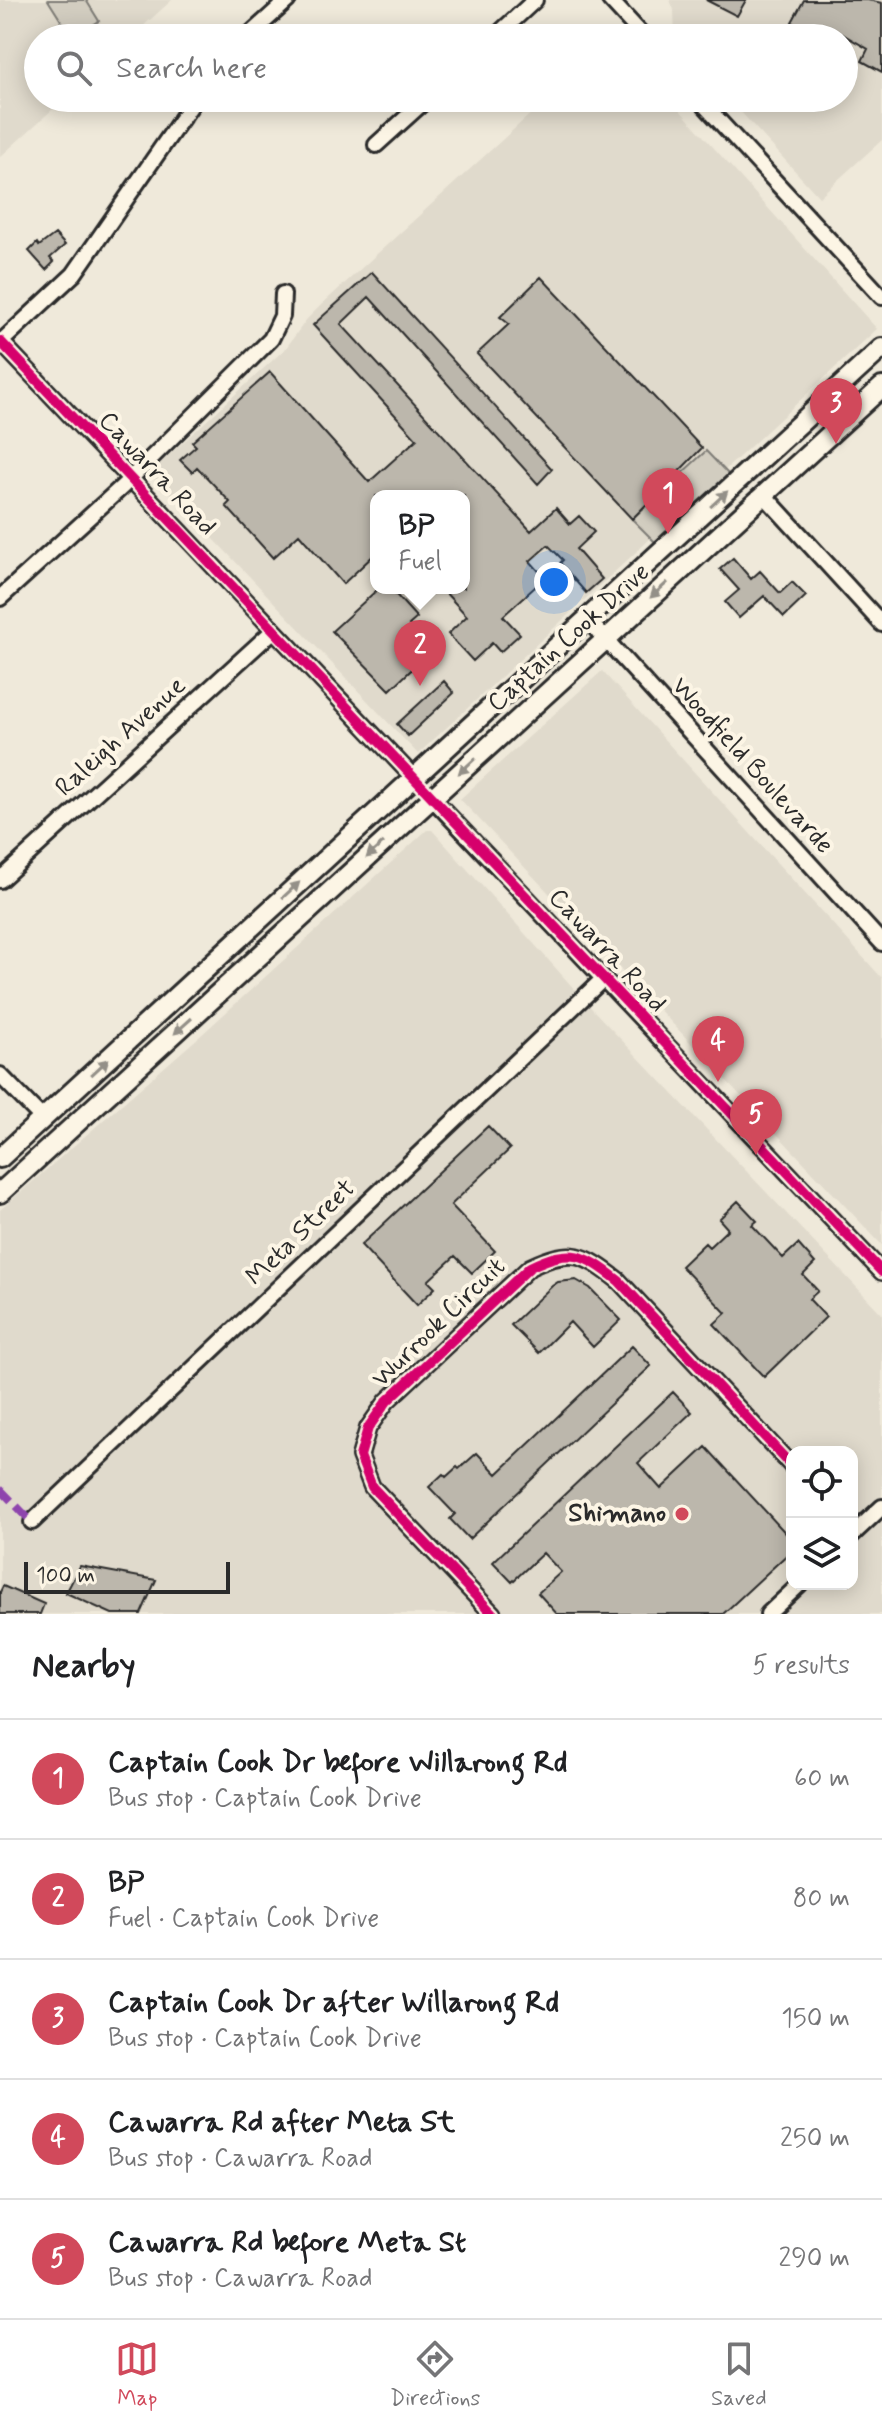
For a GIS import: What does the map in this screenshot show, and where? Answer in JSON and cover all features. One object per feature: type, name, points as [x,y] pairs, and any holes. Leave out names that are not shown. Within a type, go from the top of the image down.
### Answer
[{"type":"main road","name":"Captain Cook Drive","points":[[0,1158],[882,348]]},
{"type":"main road","name":"Captain Cook Drive","points":[[0,1193],[882,387]]},
{"type":"main road","points":[[414,778],[432,798]]},
{"type":"main road","points":[[43,1119],[62,1136]]},
{"type":"street","points":[[261,24],[288,0]]},
{"type":"street","points":[[509,24],[535,0]]},
{"type":"street","points":[[610,0],[632,24]]},
{"type":"street","points":[[1,341],[74,274],[186,112]]},
{"type":"street","points":[[376,145],[413,112]]},
{"type":"street","points":[[711,112],[882,297]]},
{"type":"street","points":[[0,598],[130,478],[271,339],[282,316],[283,294]]},
{"type":"street","name":"Cawarra Road","points":[[1,341],[414,778]]},
{"type":"street","points":[[764,495],[882,624]]},
{"type":"street","name":"Woodfield Boulevarde","points":[[588,620],[882,943]]},
{"type":"street","name":"Raleigh Avenue","points":[[0,880],[274,630]]},
{"type":"street","name":"Cawarra Road","points":[[432,798],[882,1272]]},
{"type":"street","name":"Meta Street","points":[[32,1522],[603,979]]},
{"type":"street","points":[[0,1075],[43,1119]]},
{"type":"street","name":"Wurrook Circuit","points":[[493,1614],[372,1487],[360,1456],[368,1428],[387,1401],[530,1267],[551,1257],[570,1255],[587,1258],[600,1266],[619,1281],[786,1460]]},
{"type":"street","points":[[858,1529],[882,1507]]},
{"type":"street","points":[[768,1614],[794,1590]]},
{"type":"shaded area","points":[[0,0],[172,0],[145,24],[24,24],[24,112],[50,112],[0,157]]},
{"type":"shaded area","points":[[48,0],[86,0],[99,21],[94,24],[63,24]]},
{"type":"shaded area","points":[[670,0],[882,0],[882,140],[819,197],[741,112],[858,112],[858,24],[674,24]]},
{"type":"shaded area","points":[[533,112],[682,112],[877,329],[725,470],[706,450],[632,518],[650,539],[418,754],[155,477],[156,467],[286,348],[307,319]]},
{"type":"shaded area","points":[[706,451],[729,475],[656,543],[632,519]]},
{"type":"shaded area","points":[[602,671],[882,978],[882,1245],[460,799]]},
{"type":"shaded area","points":[[427,830],[432,830],[594,1011],[882,1314],[882,1614],[0,1614],[0,1210],[199,1037]]},
{"type":"building","points":[[706,0],[746,0],[737,16]]},
{"type":"building","points":[[804,0],[868,0],[882,3],[882,72],[862,61],[868,49],[858,43],[858,24],[792,22]]},
{"type":"building","points":[[55,234],[65,245],[50,258],[54,262],[46,270],[29,251]]},
{"type":"building","points":[[372,272],[552,469],[538,484],[369,297],[341,324],[531,531],[556,508],[570,524],[579,516],[594,532],[576,549],[602,579],[586,593],[560,563],[563,560],[548,545],[530,561],[545,578],[503,616],[520,634],[500,652],[492,643],[473,661],[448,634],[467,616],[447,594],[470,594],[470,490],[370,490],[370,559],[343,584],[299,534],[273,558],[226,506],[230,502],[197,467],[192,472],[180,460],[196,446],[192,442],[270,372],[369,482],[417,439],[313,325]]},
{"type":"building","points":[[541,277],[702,448],[632,519],[477,354],[509,324],[500,317]]},
{"type":"building","points":[[733,558],[751,579],[760,571],[780,593],[792,582],[806,596],[784,617],[764,596],[739,618],[725,602],[739,590],[720,569]]},
{"type":"building","points":[[372,594],[395,594],[417,618],[409,625],[423,641],[415,648],[424,658],[390,690],[332,631]]},
{"type":"building","points":[[444,681],[454,693],[408,736],[397,724]]},
{"type":"building","points":[[488,1126],[510,1149],[451,1205],[495,1251],[472,1273],[455,1256],[428,1281],[435,1288],[417,1305],[361,1245]]},
{"type":"building","points":[[738,1201],[757,1221],[752,1225],[783,1258],[798,1244],[815,1263],[803,1275],[818,1291],[809,1299],[826,1317],[764,1377],[714,1324],[726,1313],[681,1266],[705,1243],[709,1247],[728,1229],[719,1219]]},
{"type":"building","points":[[576,1280],[590,1288],[621,1320],[593,1347],[570,1322],[539,1353],[511,1325],[552,1286],[558,1282]]},
{"type":"building","points":[[632,1346],[651,1366],[469,1539],[450,1519],[455,1514],[429,1487],[443,1474],[446,1477],[457,1467],[459,1469],[477,1453],[497,1474]]},
{"type":"building","name":"Shimano","points":[[673,1392],[692,1412],[638,1463],[661,1489],[706,1447],[786,1534],[786,1556],[723,1614],[557,1614],[538,1593],[561,1572],[543,1553],[512,1582],[493,1562]]},
{"type":"building","points":[[80,1566],[156,1580],[141,1614],[112,1614],[66,1593]]},
{"type":"building","points":[[3,1586],[44,1604],[40,1614],[0,1614]]},
{"type":"marked path","points":[[0,1489],[32,1522]]},
{"type":"cycle path","points":[[0,341],[882,1272]]},
{"type":"cycle path","points":[[493,1614],[372,1487],[360,1456],[368,1428],[387,1401],[530,1267],[557,1257],[577,1256],[587,1259],[619,1281],[786,1460]]},
{"type":"place","name":"Captain Cook Dr after Willarong Rd","points":[[836,444]]},
{"type":"place","name":"Captain Cook Dr before Willarong Rd","points":[[668,534]]},
{"type":"place","name":"BP","points":[[420,686]]},
{"type":"place","name":"Cawarra Rd after Meta St","points":[[718,1082]]},
{"type":"place","name":"Cawarra Rd before Meta St","points":[[756,1155]]},
{"type":"place","name":"Shimano","points":[[682,1514]]}]
